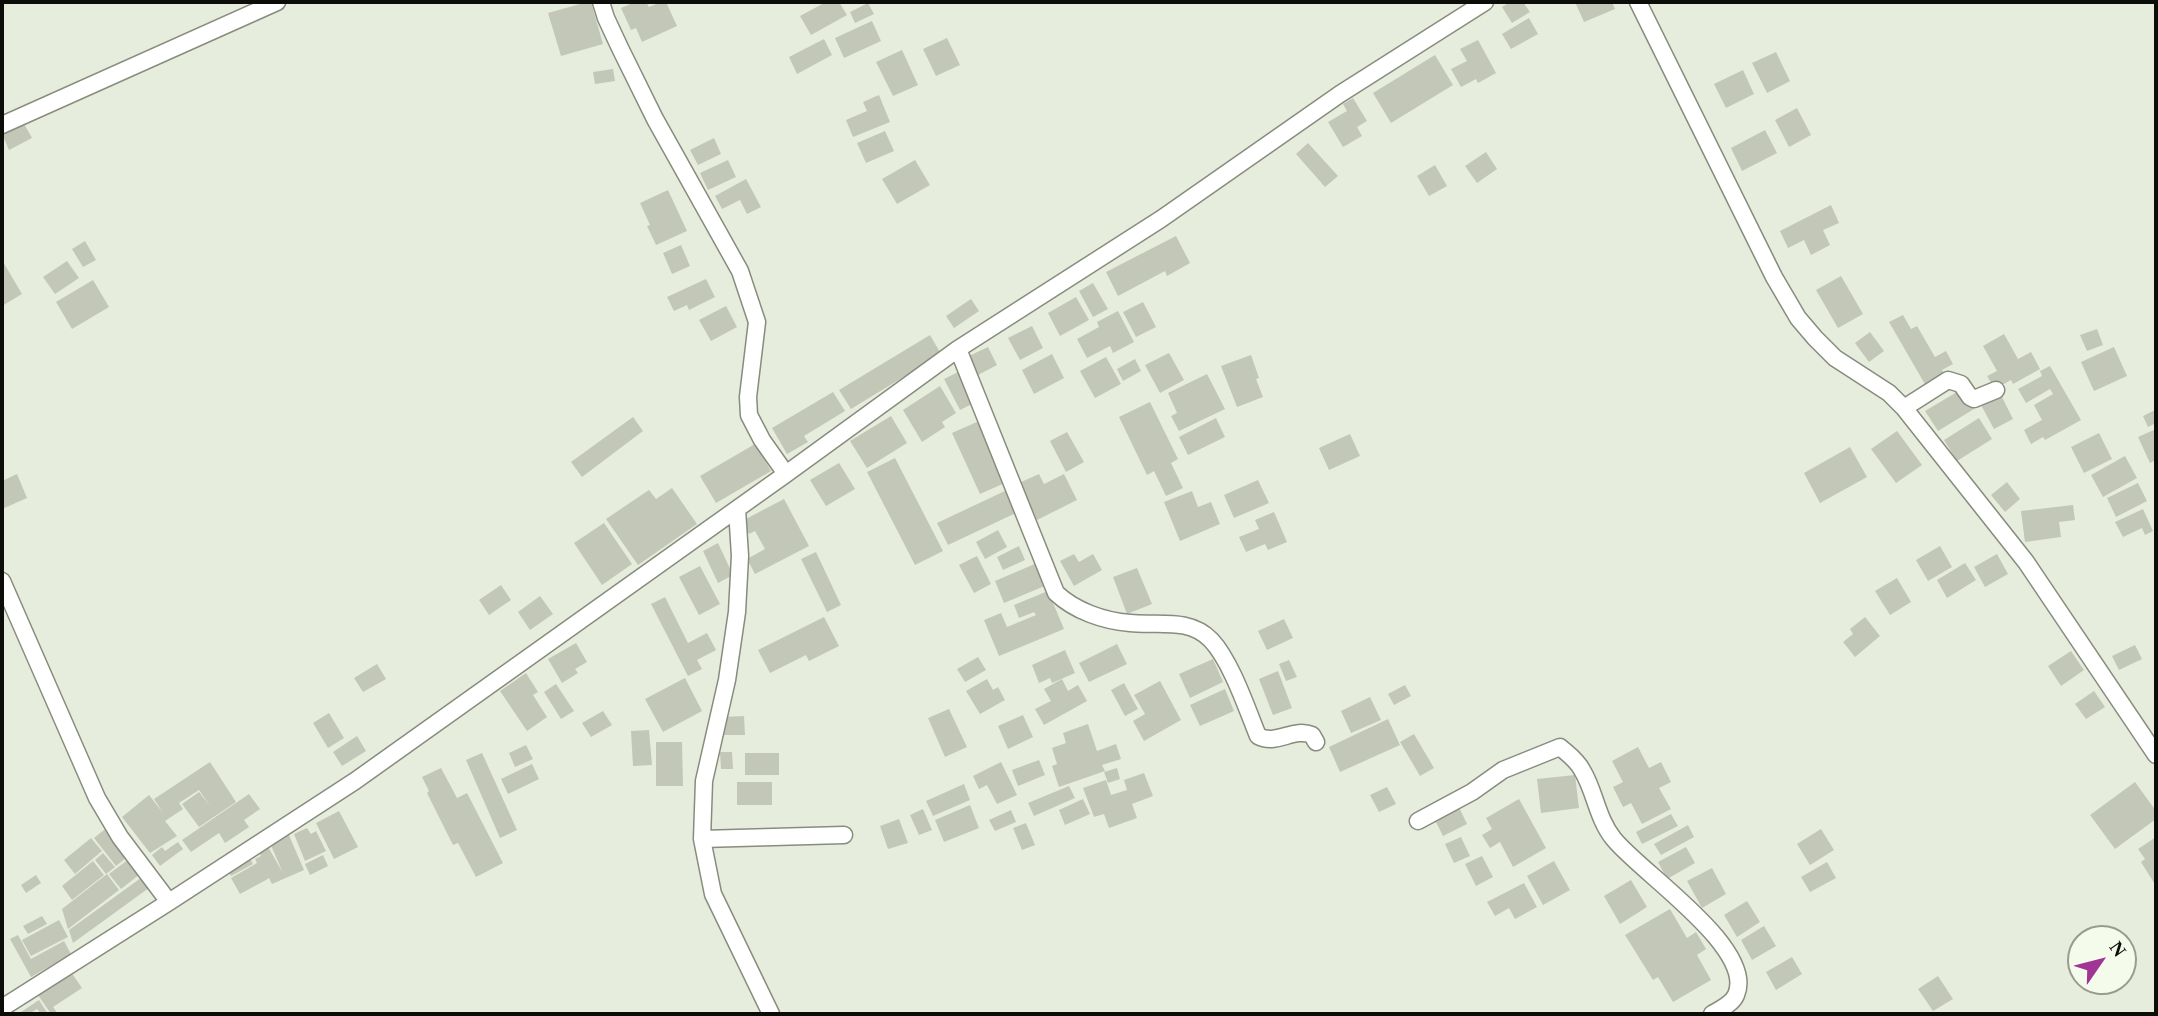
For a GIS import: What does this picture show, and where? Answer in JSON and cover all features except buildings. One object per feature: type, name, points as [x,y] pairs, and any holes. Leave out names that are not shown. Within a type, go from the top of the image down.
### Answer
[{"type":"street","points":[[2,125],[277,2]]},
{"type":"street","points":[[601,2],[606,18],[655,118],[740,271],[757,322],[748,397],[749,415],[769,451],[786,474]]},
{"type":"street","points":[[2,1007],[355,781],[958,349],[1161,219],[1340,94],[1485,2]]},
{"type":"street","points":[[1638,2],[1774,277],[1798,318],[1835,358],[1873,380],[1904,408],[2026,562],[2156,755]]},
{"type":"street","points":[[958,349],[1056,593],[1065,602],[1083,611],[1113,620],[1130,624],[1172,622],[1211,639],[1229,668],[1258,736],[1274,741],[1306,732],[1312,734],[1316,742]]},
{"type":"street","points":[[1904,408],[1948,380],[1961,384],[1974,399],[1996,390]]},
{"type":"street","points":[[737,509],[740,556],[737,612],[727,680],[704,781],[702,839],[713,894],[771,1014]]},
{"type":"street","points":[[2,581],[97,798],[120,837],[169,902]]},
{"type":"street","points":[[1418,821],[1472,792],[1503,770],[1560,747],[1572,756],[1582,769],[1612,837],[1711,930],[1732,959],[1739,985],[1737,994],[1732,1001],[1712,1014]]},
{"type":"street","points":[[702,839],[844,835]]}]
